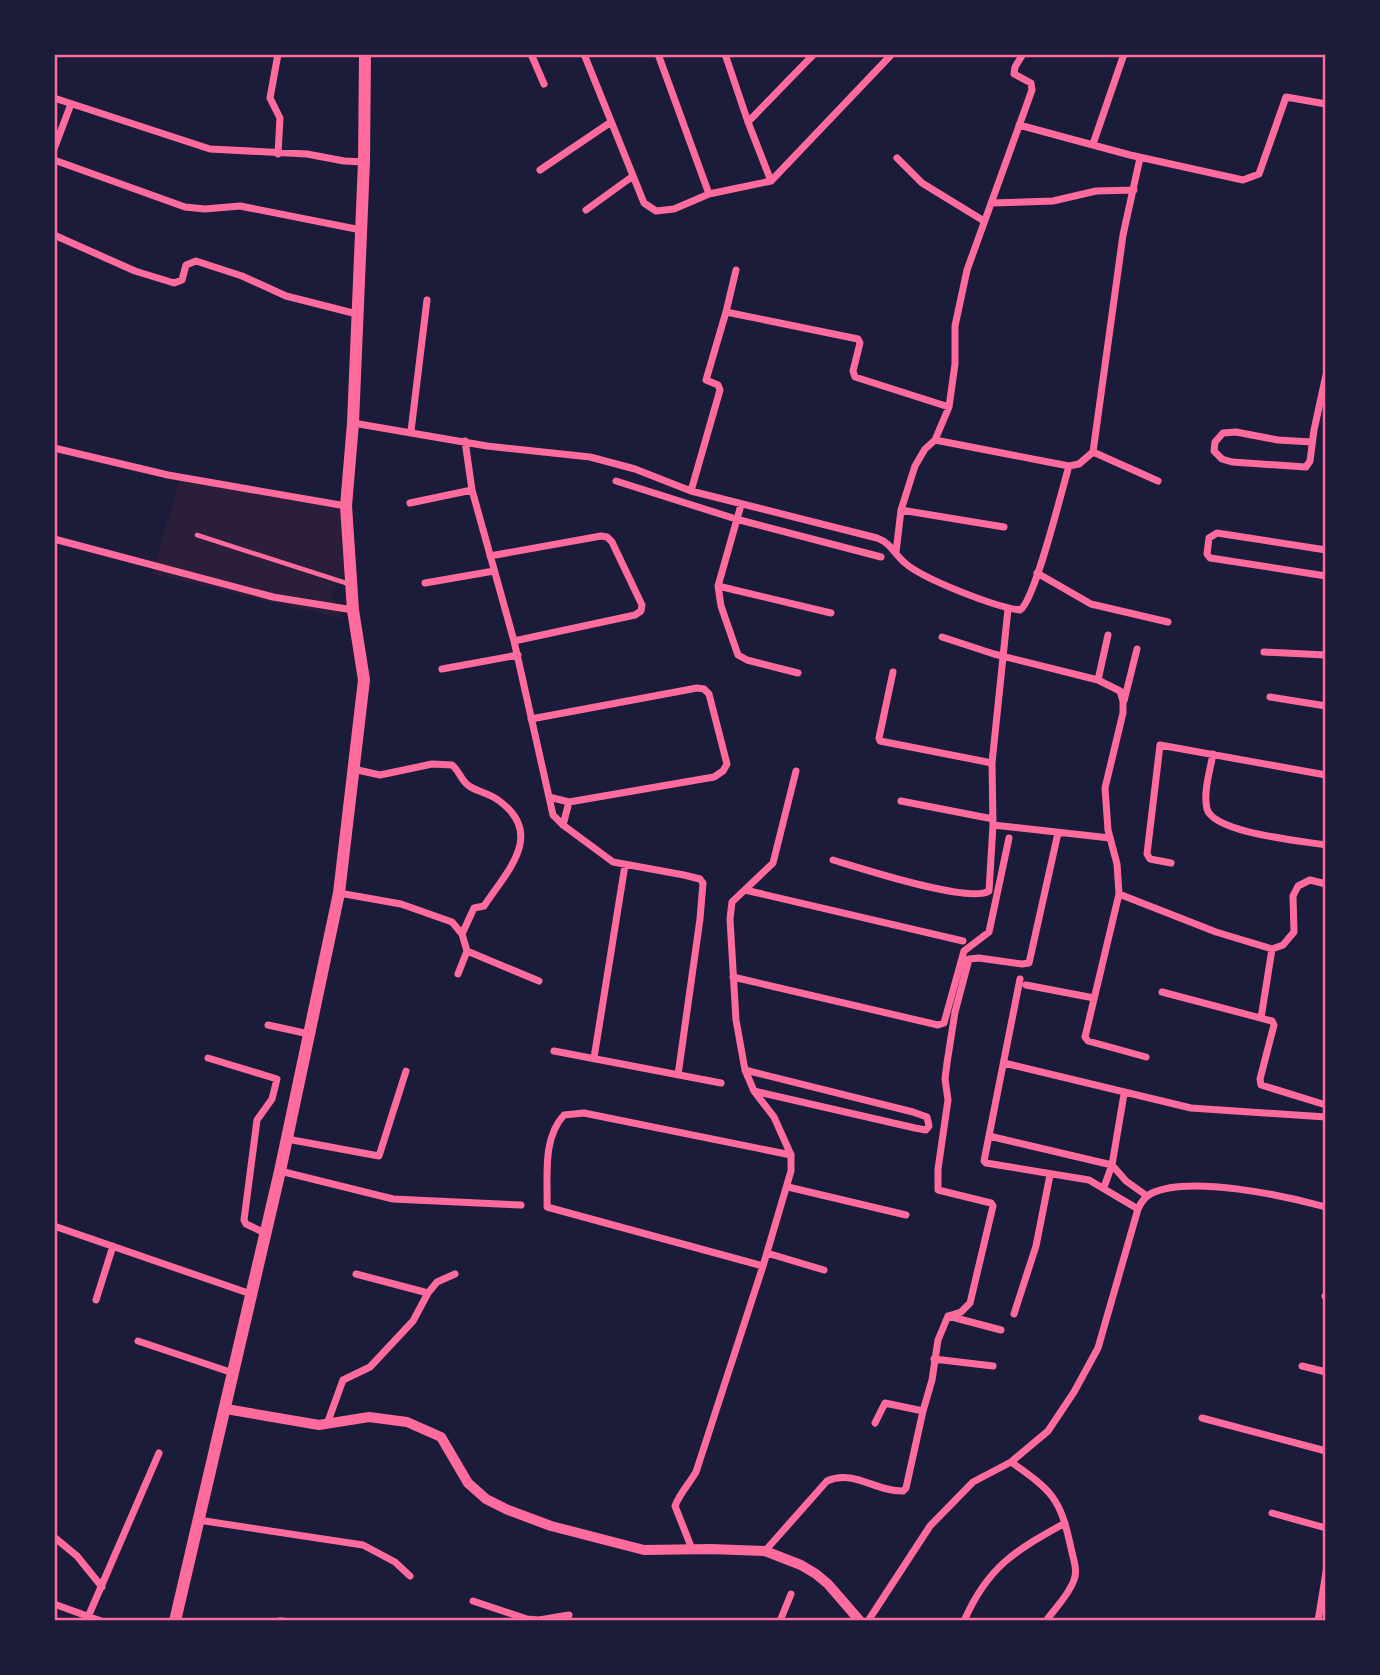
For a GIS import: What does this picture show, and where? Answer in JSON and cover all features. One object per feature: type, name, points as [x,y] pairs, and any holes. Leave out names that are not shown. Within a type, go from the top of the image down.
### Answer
[{"type":"main road","points":[[175,1621],[280,1171],[339,893],[364,680],[350,584],[346,506],[353,423],[364,162],[365,54]]},
{"type":"street","points":[[278,54],[270,98],[280,118],[278,154]]},
{"type":"street","points":[[531,54],[544,83]]},
{"type":"street","points":[[584,54],[644,203],[656,211],[674,209],[709,194],[771,181],[892,54]]},
{"type":"street","points":[[658,54],[709,194]]},
{"type":"street","points":[[725,54],[771,181]]},
{"type":"street","points":[[748,122],[814,54]]},
{"type":"street","points":[[896,553],[901,510],[915,466],[925,449],[935,440],[949,407],[955,364],[955,326],[967,270],[1032,86],[1014,74],[1023,54]]},
{"type":"street","points":[[1093,144],[1125,54]]},
{"type":"street","points":[[1019,125],[1140,158],[1243,180],[1259,174],[1285,98],[1289,96],[1326,104]]},
{"type":"street","points":[[54,98],[210,149],[307,154],[364,162]]},
{"type":"street","points":[[54,149],[71,104]]},
{"type":"street","points":[[540,170],[611,122]]},
{"type":"street","points":[[897,158],[922,184],[984,221]]},
{"type":"street","points":[[935,440],[1069,466],[1079,464],[1093,452],[1123,234],[1140,158]]},
{"type":"street","points":[[54,160],[185,207],[205,209],[240,206],[361,230]]},
{"type":"street","points":[[586,210],[633,176]]},
{"type":"street","points":[[991,203],[1053,201],[1097,191],[1134,190]]},
{"type":"street","points":[[54,235],[135,271],[174,284],[182,280],[186,265],[196,261],[242,276],[286,296],[357,314]]},
{"type":"street","points":[[691,491],[720,390],[718,385],[706,380],[736,270]]},
{"type":"street","points":[[411,431],[427,300]]},
{"type":"street","points":[[726,312],[858,339],[860,343],[853,371],[855,377],[949,407]]},
{"type":"street","points":[[1312,442],[1278,440],[1236,432],[1223,433],[1216,442],[1214,451],[1232,462],[1306,467],[1310,461],[1326,375]]},
{"type":"street","points":[[353,423],[610,461],[691,491],[877,538],[889,544],[914,569],[966,594],[1008,609],[1020,610],[1025,607],[1037,573],[1069,466]]},
{"type":"street","points":[[465,441],[471,491],[518,655],[552,815],[613,862],[684,875],[699,879],[703,883],[678,1075]]},
{"type":"street","points":[[54,448],[168,475],[346,506]]},
{"type":"street","points":[[1093,452],[1158,481]]},
{"type":"street","points":[[617,481],[736,519],[881,557]]},
{"type":"street","points":[[410,503],[471,491]]},
{"type":"street","points":[[741,505],[719,586],[721,606],[738,655],[747,660],[798,673]]},
{"type":"street","points":[[901,510],[1004,527]]},
{"type":"street","points":[[1326,550],[1217,533],[1209,538],[1207,554],[1210,558],[1326,576]]},
{"type":"street","points":[[490,556],[607,537],[612,542],[642,605],[641,611],[635,615],[514,641]]},
{"type":"street","points":[[54,538],[273,597],[353,610]]},
{"type":"street","points":[[425,583],[494,570]]},
{"type":"street","points":[[1037,573],[1091,604],[1168,622]]},
{"type":"street","points":[[719,586],[831,613]]},
{"type":"street","points":[[833,860],[928,886],[981,895],[987,893],[991,887],[992,763],[1008,609]]},
{"type":"street","points":[[1098,680],[1108,635]]},
{"type":"street","points":[[942,637],[1098,680],[1120,691],[1124,701]]},
{"type":"street","points":[[1136,649],[1105,788],[1119,894],[1086,1033],[1088,1041],[1146,1057]]},
{"type":"street","points":[[1264,652],[1326,656]]},
{"type":"street","points":[[442,669],[518,655]]},
{"type":"street","points":[[893,671],[880,741],[992,763]]},
{"type":"street","points":[[531,719],[697,688],[704,689],[709,694],[727,764],[723,771],[714,777],[569,802],[549,797]]},
{"type":"street","points":[[1270,697],[1326,706]]},
{"type":"street","points":[[1171,863],[1150,859],[1147,854],[1158,746],[1162,744],[1326,775]]},
{"type":"street","points":[[1213,754],[1206,806],[1212,818],[1232,828],[1326,845]]},
{"type":"street","points":[[353,769],[380,775],[432,764],[452,765],[468,785],[496,798],[515,817],[521,829],[521,845],[485,906],[474,908],[462,934]]},
{"type":"street","points":[[692,1549],[675,1506],[696,1472],[788,1187],[791,1155],[774,1117],[754,1091],[745,1070],[736,1020],[730,907],[773,863],[796,771]]},
{"type":"street","points":[[901,801],[993,822],[1110,838]]},
{"type":"street","points":[[563,825],[569,802]]},
{"type":"street","points":[[948,1316],[961,1312],[970,1303],[993,1206],[991,1203],[938,1190],[938,1169],[948,1100],[945,1079],[955,1012],[969,959],[1029,963],[1058,833]]},
{"type":"street","points":[[733,977],[938,1025],[944,1023],[964,951],[989,932],[1009,838]]},
{"type":"street","points":[[594,1058],[625,865]]},
{"type":"street","points":[[1119,894],[1216,932],[1272,949],[1283,945],[1294,932],[1293,896],[1298,886],[1310,880],[1326,884]]},
{"type":"street","points":[[746,890],[962,941]]},
{"type":"street","points":[[339,893],[401,904],[452,922],[462,934],[467,951],[458,974]]},
{"type":"street","points":[[1261,1018],[1272,949]]},
{"type":"street","points":[[467,951],[539,981]]},
{"type":"street","points":[[1094,998],[1023,982],[984,1159],[986,1163],[1050,1175],[1076,1176],[1104,1187],[1138,1209]]},
{"type":"street","points":[[1162,992],[1269,1020],[1274,1025],[1259,1079],[1261,1086],[1326,1105]]},
{"type":"street","points":[[268,1025],[310,1034]]},
{"type":"street","points":[[554,1051],[721,1083]]},
{"type":"street","points":[[208,1058],[278,1079],[272,1099],[257,1120],[244,1220],[246,1224],[265,1233]]},
{"type":"street","points":[[1004,1063],[1191,1108],[1326,1117]]},
{"type":"street","points":[[745,1070],[914,1112],[927,1117],[929,1126],[926,1130],[915,1128],[754,1091]]},
{"type":"street","points":[[287,1139],[379,1156],[406,1071]]},
{"type":"street","points":[[1104,1187],[1112,1165],[1124,1094]]},
{"type":"street","points":[[764,1266],[547,1207],[550,1140],[556,1123],[564,1115],[584,1113],[791,1155]]},
{"type":"street","points":[[989,1136],[1112,1165],[1126,1181],[1147,1196]]},
{"type":"street","points":[[280,1171],[393,1199],[521,1205]]},
{"type":"street","points":[[1014,1314],[1036,1246],[1050,1175]]},
{"type":"street","points":[[868,1621],[930,1526],[973,1482],[1011,1462],[1048,1431],[1074,1392],[1098,1348],[1138,1209],[1147,1196],[1177,1186],[1198,1186],[1259,1193],[1326,1207]]},
{"type":"street","points":[[788,1187],[906,1215]]},
{"type":"street","points":[[54,1226],[251,1294]]},
{"type":"street","points":[[96,1300],[113,1245]]},
{"type":"street","points":[[767,1253],[824,1270]]},
{"type":"street","points":[[356,1274],[428,1293]]},
{"type":"street","points":[[327,1424],[343,1380],[370,1367],[412,1321],[437,1282],[455,1274]]},
{"type":"street","points":[[948,1316],[1001,1330]]},
{"type":"street","points":[[765,1551],[822,1486],[832,1479],[850,1476],[878,1486],[903,1491],[906,1488],[932,1380],[938,1340],[948,1316]]},
{"type":"street","points":[[138,1341],[233,1373]]},
{"type":"street","points":[[934,1359],[993,1366]]},
{"type":"street","points":[[1303,1366],[1326,1372]]},
{"type":"street","points":[[875,1423],[885,1403],[923,1411]]},
{"type":"street","points":[[226,1409],[307,1423],[327,1424],[369,1417],[407,1422],[441,1437],[468,1483],[486,1499],[508,1510],[551,1527],[644,1550],[765,1551],[816,1574],[860,1621]]},
{"type":"street","points":[[1202,1418],[1326,1451]]},
{"type":"street","points":[[88,1617],[159,1453]]},
{"type":"street","points":[[1011,1462],[1039,1482],[1054,1497],[1065,1523],[1076,1573],[1070,1589],[1046,1621]]},
{"type":"street","points":[[1272,1513],[1326,1528]]},
{"type":"street","points":[[198,1520],[363,1545],[395,1562],[410,1576]]},
{"type":"street","points":[[964,1621],[972,1602],[996,1568],[1017,1551],[1065,1523]]},
{"type":"street","points":[[54,1537],[77,1556],[102,1587]]},
{"type":"street","points":[[1318,1621],[1326,1572]]},
{"type":"street","points":[[780,1621],[791,1594]]},
{"type":"street","points":[[473,1601],[527,1619],[539,1620],[569,1615]]},
{"type":"street","points":[[54,1604],[101,1621]]},
{"type":"lane","points":[[197,536],[350,584]]},
{"type":"shaded area","points":[[180,478],[353,509],[350,567],[331,591],[342,619],[152,574]]}]
